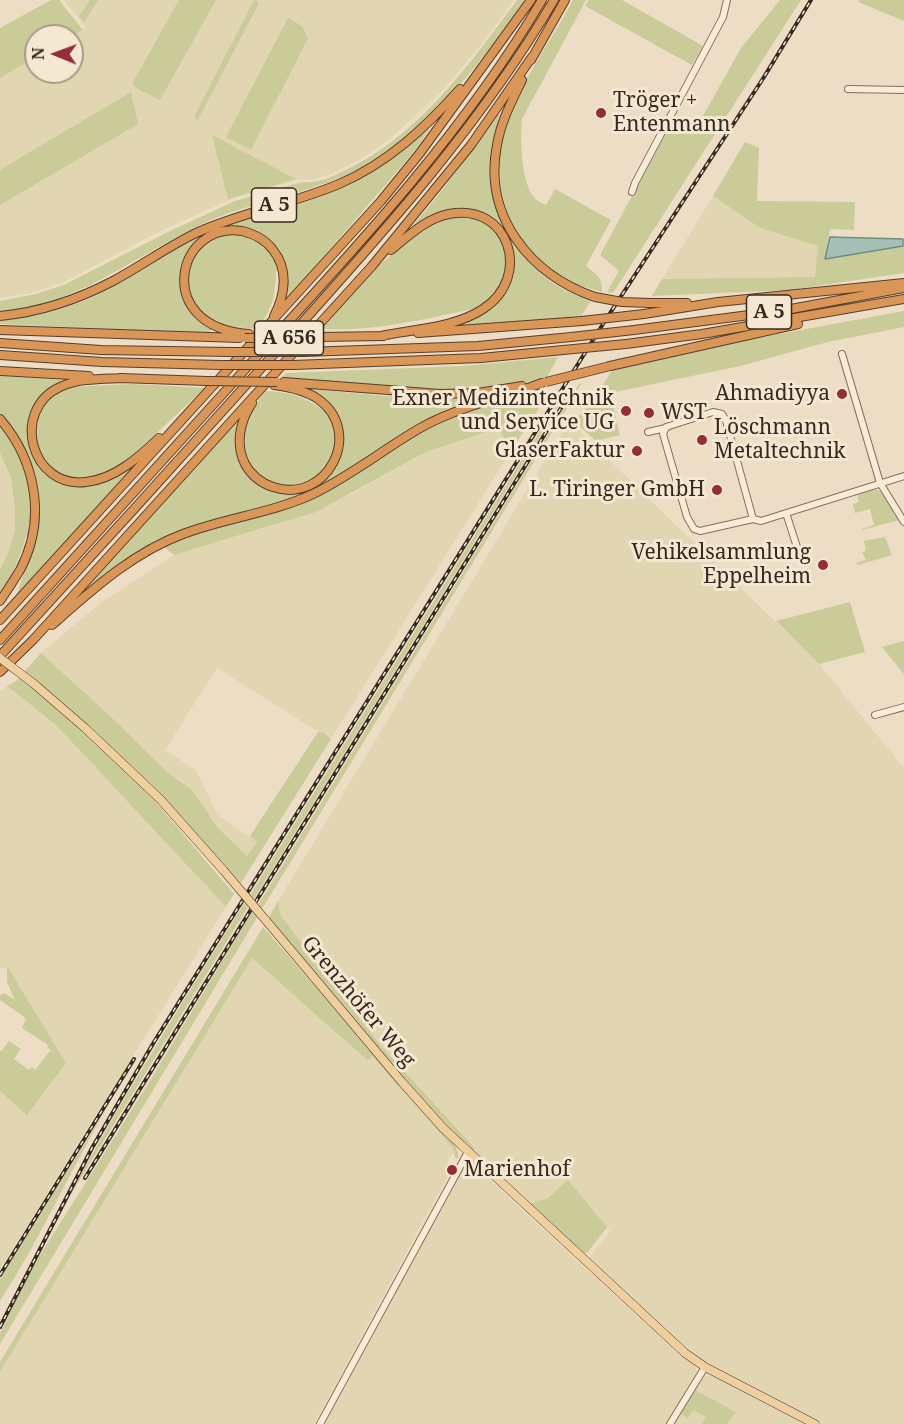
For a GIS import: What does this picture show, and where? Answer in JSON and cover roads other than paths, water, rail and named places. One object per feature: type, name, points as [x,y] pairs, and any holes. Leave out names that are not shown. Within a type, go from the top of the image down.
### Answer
[{"type":"highway","points":[[0,620],[381,201],[420,153],[531,0]]},
{"type":"highway","name":"A 656","points":[[0,640],[390,209],[480,92],[542,0]]},
{"type":"highway","name":"A 656","points":[[0,657],[388,228],[484,106],[555,0]]},
{"type":"highway","points":[[33,640],[260,384],[372,266],[471,145],[532,57],[565,0]]},
{"type":"highway","points":[[532,57],[501,127],[494,166],[499,203],[507,224],[523,250],[536,264],[570,288],[595,297],[622,302],[718,302]]},
{"type":"highway","name":"A 5","points":[[0,316],[40,310],[70,301],[115,280],[218,223],[338,184],[359,174],[380,162],[421,130],[483,64]]},
{"type":"highway","points":[[372,266],[421,226],[441,216],[457,213],[475,214],[489,221],[501,232],[510,253],[511,268],[507,283],[499,295],[483,309],[468,318],[446,324],[381,336]]},
{"type":"highway","name":"A 656","points":[[247,336],[208,324],[192,308],[186,295],[184,280],[189,259],[202,242],[215,234],[229,231],[251,234],[269,245],[278,257],[283,271],[284,286],[278,307],[268,326]]},
{"type":"highway","points":[[0,330],[264,337],[381,336],[582,321],[718,302],[904,283]]},
{"type":"highway","name":"A 5","points":[[0,343],[101,350],[232,352],[478,346],[634,330],[780,311],[904,288]]},
{"type":"highway","name":"A 5","points":[[0,355],[102,362],[221,365],[293,365],[481,358],[702,334],[904,298]]},
{"type":"highway","name":"A 5","points":[[276,383],[440,394],[478,393],[544,382],[797,324],[811,316]]},
{"type":"highway","points":[[0,371],[260,384]]},
{"type":"highway","points":[[123,378],[68,384],[54,390],[43,399],[35,412],[31,434],[36,455],[50,472],[63,480],[77,482],[92,481],[111,475],[129,464],[183,419]]},
{"type":"highway","name":"A 5","points":[[0,672],[33,640],[117,571],[163,543],[183,534],[272,509],[311,495],[343,478],[422,428],[453,412],[544,382]]},
{"type":"highway","name":"A 656","points":[[276,383],[297,390],[317,399],[331,412],[338,430],[339,447],[333,464],[318,481],[300,489],[278,489],[262,482],[250,471],[242,456],[240,439],[243,419],[260,384],[276,383]]},
{"type":"highway","points":[[0,419],[17,443],[31,473],[36,507],[34,528],[28,550],[20,570],[0,601]]},
{"type":"main road","name":"Grenzhöfer Weg","points":[[0,657],[85,728],[160,799],[224,871],[401,1081],[468,1152],[685,1353],[705,1367],[815,1424]]},
{"type":"street","points":[[632,192],[723,17],[728,0]]},
{"type":"street","points":[[849,89],[904,90]]},
{"type":"street","points":[[842,354],[880,483],[904,522]]},
{"type":"street","points":[[648,432],[713,412],[722,414],[726,421],[753,519]]},
{"type":"street","points":[[666,427],[663,434],[689,522],[694,530],[700,531],[753,519],[761,521],[904,476]]},
{"type":"street","points":[[786,513],[797,547]]},
{"type":"street","points":[[875,715],[904,706]]},
{"type":"street","points":[[320,1424],[468,1152]]},
{"type":"street","points":[[670,1424],[705,1367]]},
{"type":"railway","points":[[0,1327],[92,1148],[154,1042],[603,324],[764,77],[811,0]]},
{"type":"railway","points":[[85,1178],[569,395]]},
{"type":"railway","points":[[0,1275],[134,1059]]},
{"type":"place","name":"Tröger + Entenmann","points":[[601,113]]},
{"type":"place","name":"Ahmadiyya","points":[[842,394]]},
{"type":"place","name":"Exner Medizintechnik und Service UG","points":[[626,411]]},
{"type":"place","name":"WST","points":[[649,413]]},
{"type":"place","name":"Löschmann Metaltechnik","points":[[702,440]]},
{"type":"place","name":"GlaserFaktur","points":[[637,451]]},
{"type":"place","name":"L. Tiringer GmbH","points":[[717,490]]},
{"type":"place","name":"Vehikelsammlung Eppelheim","points":[[823,565]]},
{"type":"place","name":"Marienhof","points":[[452,1170]]}]
